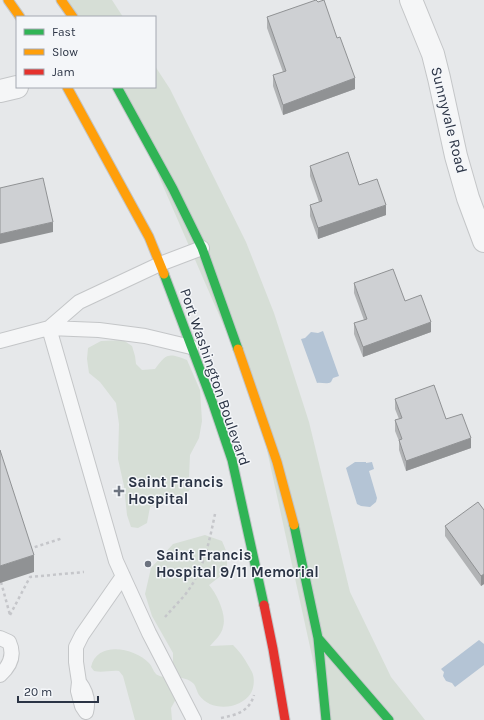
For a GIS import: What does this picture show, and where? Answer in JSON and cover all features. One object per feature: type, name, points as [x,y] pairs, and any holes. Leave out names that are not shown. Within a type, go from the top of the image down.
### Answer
[{"type":"main road","points":[[8,0],[19,16]]},
{"type":"main road","points":[[61,0],[72,16]]},
{"type":"main road","name":"Port Washington Boulevard","points":[[68,88],[149,237],[213,404],[232,460],[273,649],[285,720]]},
{"type":"main road","name":"Port Washington Boulevard","points":[[118,88],[174,189],[202,248],[277,462],[293,522],[318,638],[326,720]]},
{"type":"main road","points":[[318,638],[389,720]]},
{"type":"street","name":"Sunnyvale Road","points":[[412,1],[432,54],[439,78],[456,156],[468,198],[484,241]]},
{"type":"street","points":[[0,92],[16,87]]},
{"type":"lane","points":[[49,328],[79,302],[160,264],[202,248]]},
{"type":"lane","points":[[49,328],[116,562],[149,633],[194,720]]},
{"type":"lane","points":[[0,341],[49,328],[106,331],[145,336],[191,347]]},
{"type":"lane","points":[[79,682],[75,654],[78,642],[123,576]]},
{"type":"lane","points":[[0,638],[10,642],[12,649],[12,658],[6,669],[0,675]]},
{"type":"path","points":[[161,621],[185,595],[196,578],[208,548],[215,514]]},
{"type":"path","points":[[27,550],[63,538]]},
{"type":"path","points":[[1,582],[10,615],[30,577],[84,572]]},
{"type":"path","points":[[221,718],[244,710],[249,706],[254,697]]},
{"type":"shaded area","points":[[63,0],[112,0],[122,16],[75,16]]},
{"type":"shaded area","points":[[156,68],[170,89],[246,242],[274,313],[309,422],[350,592],[391,677],[425,720],[326,720],[256,400],[120,88],[156,88]]},
{"type":"shaded area","points":[[123,340],[132,346],[136,364],[142,370],[155,369],[165,357],[171,355],[187,360],[200,390],[202,421],[199,438],[190,455],[189,477],[191,487],[185,497],[175,502],[160,503],[150,507],[147,523],[138,528],[131,527],[127,515],[124,486],[118,459],[119,424],[116,403],[100,382],[89,373],[87,359],[88,348],[101,341]]},
{"type":"shaded area","points":[[205,535],[222,541],[227,553],[227,571],[209,585],[215,594],[224,617],[222,630],[210,646],[233,645],[236,648],[246,661],[253,674],[254,683],[252,691],[246,699],[240,703],[233,706],[218,706],[204,700],[199,695],[195,685],[192,682],[179,677],[174,677],[176,699],[171,708],[172,720],[135,720],[123,676],[119,671],[97,672],[91,667],[95,658],[101,653],[108,650],[117,649],[143,658],[150,664],[156,674],[168,678],[173,672],[173,653],[152,616],[145,594],[151,568],[173,544]]},
{"type":"water","points":[[323,331],[339,376],[333,378],[331,382],[317,383],[301,339],[305,338],[311,332],[318,333]]},
{"type":"water","points":[[355,462],[372,462],[374,469],[369,471],[377,498],[376,502],[370,507],[357,504],[346,468]]},
{"type":"water","points":[[479,640],[484,644],[484,665],[455,687],[452,683],[446,681],[443,676],[444,672],[441,669]]},
{"type":"building","points":[[316,0],[318,2],[324,0],[337,38],[340,37],[355,78],[283,105],[273,75],[286,71],[267,17]]},
{"type":"building","points":[[348,152],[359,185],[377,179],[386,205],[318,228],[310,205],[322,201],[310,166]]},
{"type":"building","points":[[43,178],[53,222],[0,234],[0,188]]},
{"type":"building","points":[[393,269],[405,301],[421,295],[431,322],[363,347],[354,323],[367,319],[354,283]]},
{"type":"building","points":[[434,385],[446,419],[462,414],[471,438],[406,461],[399,440],[402,439],[395,420],[402,418],[395,399]]},
{"type":"building","points":[[0,450],[34,555],[0,566]]},
{"type":"building","points":[[478,502],[484,510],[484,574],[481,576],[445,526]]},
{"type":"traffic: fast","points":[[118,88],[173,189],[202,248],[238,349]]},
{"type":"traffic: fast","points":[[164,274],[213,404],[232,460],[264,605]]},
{"type":"traffic: fast","points":[[294,525],[318,638],[326,720]]},
{"type":"traffic: fast","points":[[318,638],[389,720]]},
{"type":"traffic: slow","points":[[8,0],[19,16]]},
{"type":"traffic: slow","points":[[61,0],[72,16]]},
{"type":"traffic: slow","points":[[68,88],[149,237],[164,274]]},
{"type":"traffic: slow","points":[[238,349],[277,462],[294,525]]},
{"type":"traffic: jam","points":[[264,605],[285,720]]},
{"type":"place","name":"Saint Francis Hospital","points":[[119,491]]},
{"type":"place","name":"Saint Francis Hospital 9/11 Memorial","points":[[148,564]]}]
